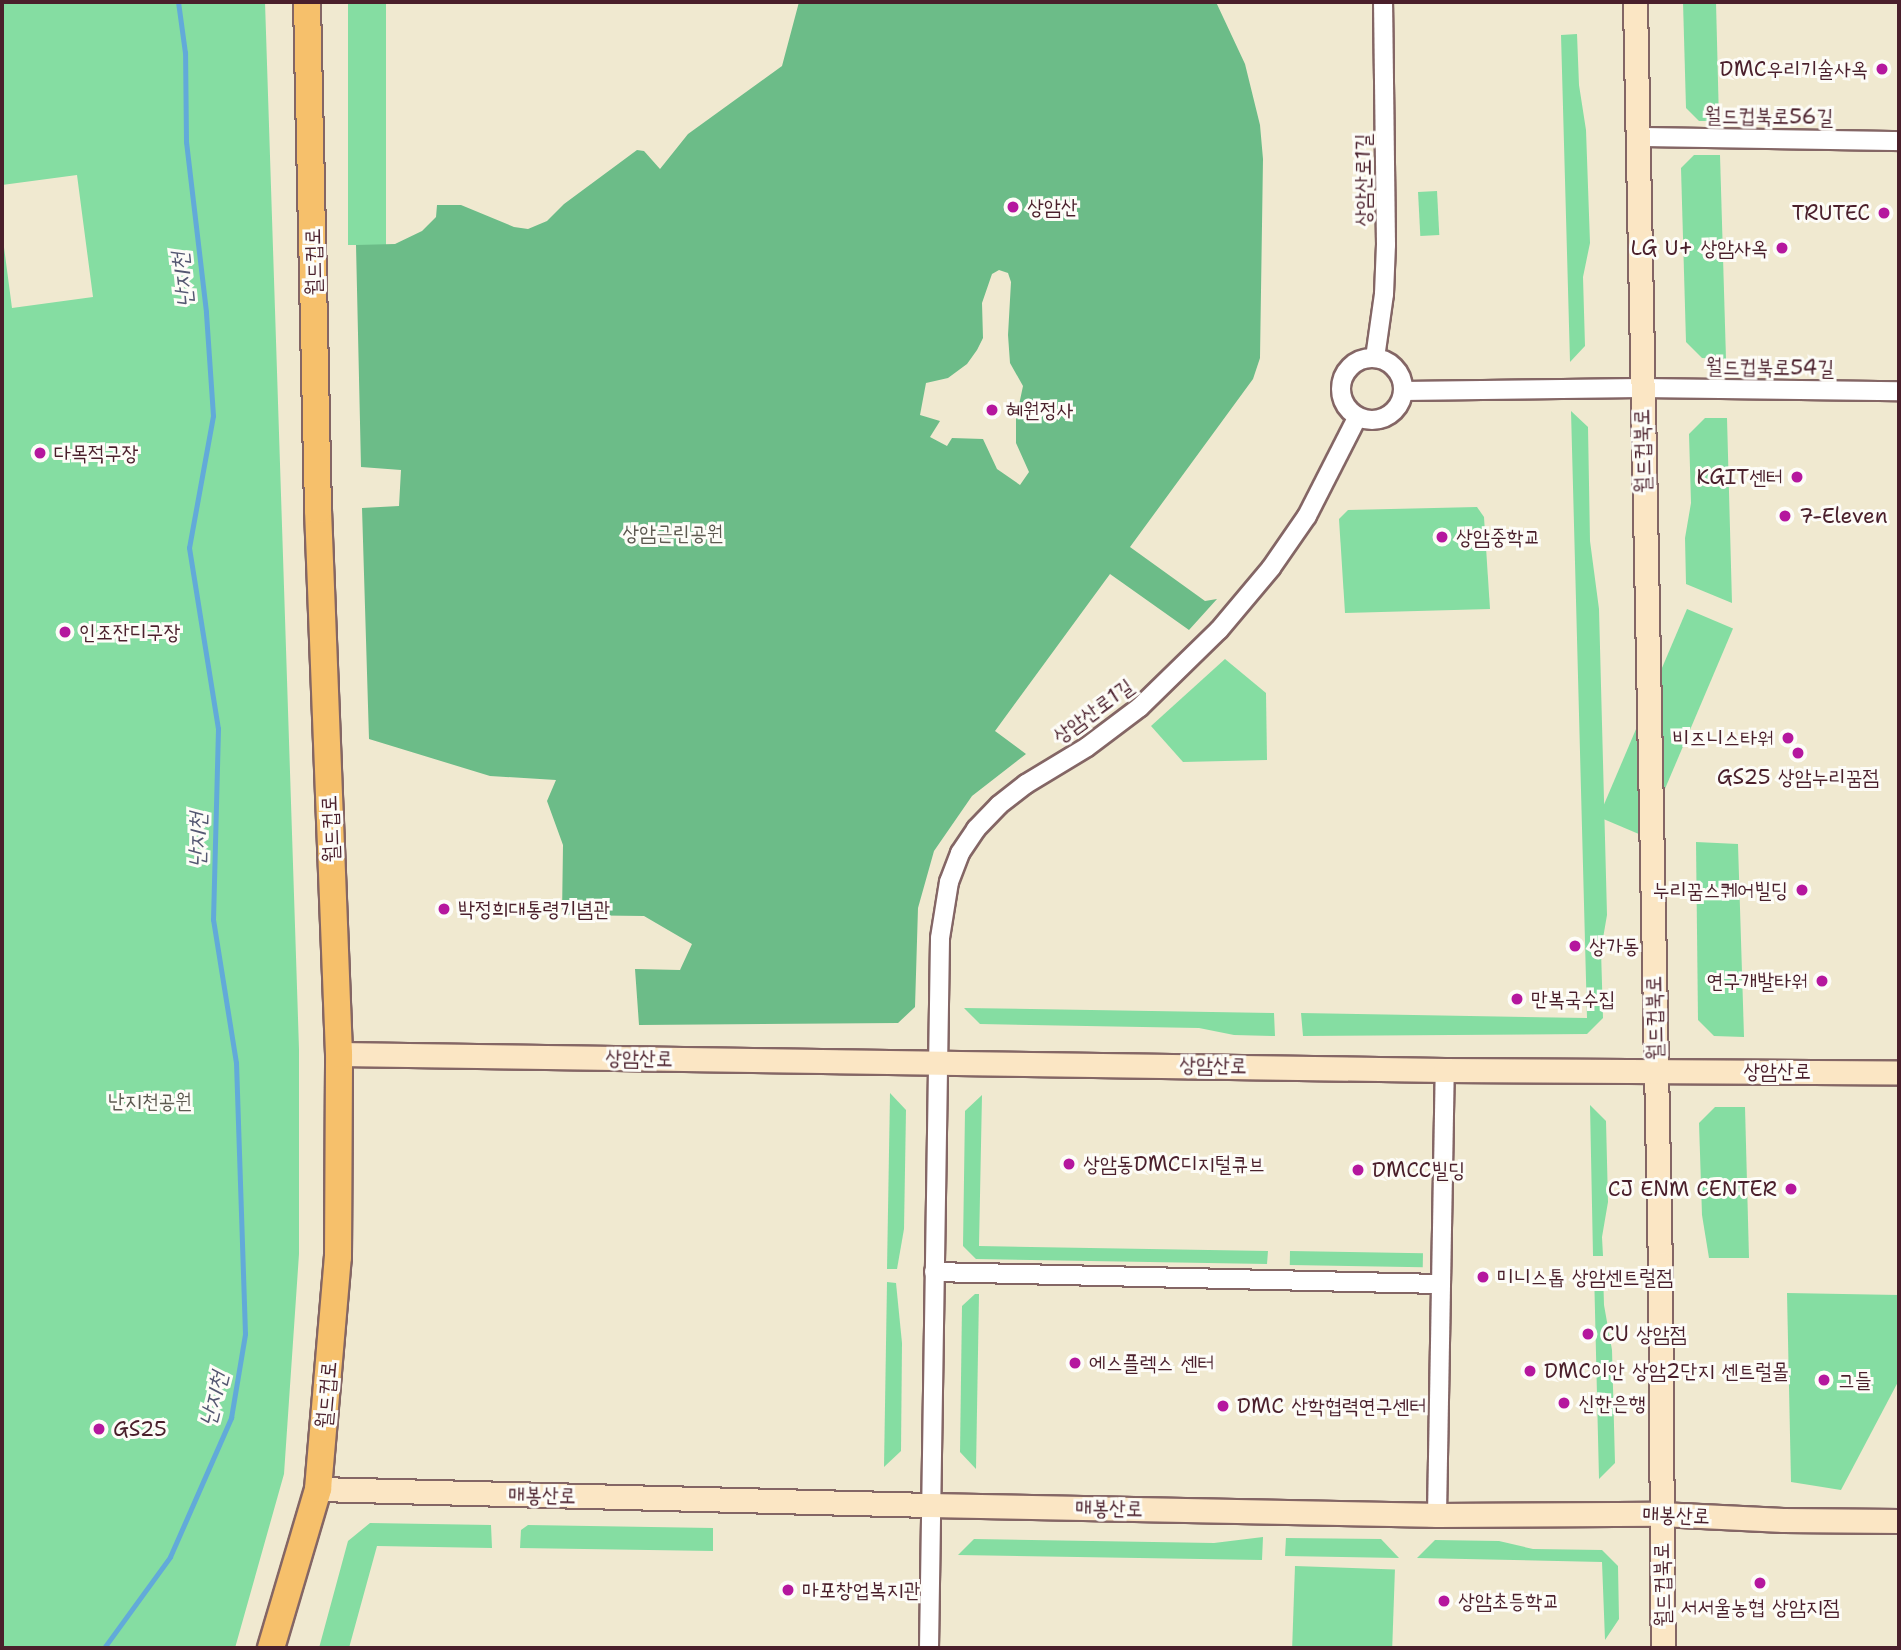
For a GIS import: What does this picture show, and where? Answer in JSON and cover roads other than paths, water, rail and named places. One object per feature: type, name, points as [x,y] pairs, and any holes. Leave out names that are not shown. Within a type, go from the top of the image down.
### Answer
[{"type":"main road","name":"월드컵로","points":[[271,1648],[318,1489],[338,1257],[339,1054],[318,510],[307,2]]},
{"type":"main road","name":"월드컵북로","points":[[1634,2],[1661,1277],[1660,1514],[1663,1648]]},
{"type":"main road","name":"상암산로","points":[[339,1054],[1445,1070],[1899,1072]]},
{"type":"main road","name":"매봉산로","points":[[318,1489],[929,1505],[1437,1515],[1660,1514],[1783,1520],[1899,1521]]},
{"type":"street","name":"상암산로1길","points":[[1375,358],[1384,294],[1386,245],[1383,2]]},
{"type":"street","name":"월드컵북로56길","points":[[1637,137],[1899,141]]},
{"type":"street","points":[[1375,358],[1395,369],[1403,391],[1396,410],[1388,417],[1378,421],[1357,418],[1343,402],[1341,380],[1354,363],[1375,358]]},
{"type":"street","name":"월드컵북로","points":[[1403,391],[1641,388]]},
{"type":"street","name":"월드컵북로54길","points":[[1641,388],[1899,391]]},
{"type":"street","name":"상암산로1길","points":[[939,1062],[942,909],[960,853],[976,829],[999,805],[1026,784],[1087,747],[1140,707],[1219,630],[1272,568],[1307,516],[1357,418]]},
{"type":"street","points":[[929,1648],[929,1505],[939,1062]]},
{"type":"street","points":[[1437,1515],[1445,1070]]},
{"type":"street","points":[[934,1272],[1440,1284]]},
{"type":"waterway","name":"난지천","points":[[104,1648],[170,1557],[231,1418],[245,1334],[236,1063],[213,920],[218,729],[189,548],[213,416],[206,312],[186,142],[185,53],[178,2]]},
{"type":"place","name":"DMC우리기술사옥","points":[[1882,69]]},
{"type":"place","name":"상암산","points":[[1013,207]]},
{"type":"place","name":"TRUTEC","points":[[1884,213]]},
{"type":"place","name":"LG U+ 상암사옥","points":[[1782,248]]},
{"type":"place","name":"혜원정사","points":[[992,410]]},
{"type":"place","name":"다목적구장","points":[[40,453]]},
{"type":"place","name":"KGIT센터","points":[[1797,477]]},
{"type":"place","name":"7-Eleven","points":[[1785,516]]},
{"type":"place","name":"상암중학교","points":[[1442,537]]},
{"type":"place","name":"인조잔디구장","points":[[65,632]]},
{"type":"place","name":"비즈니스타워","points":[[1788,738]]},
{"type":"place","name":"GS25 상암누리꿈점","points":[[1798,753]]},
{"type":"place","name":"누리꿈스퀘어빌딩","points":[[1802,890]]},
{"type":"place","name":"박정희대통령기념관","points":[[444,909]]},
{"type":"place","name":"상가동","points":[[1575,946]]},
{"type":"place","name":"연구개발타워","points":[[1822,981]]},
{"type":"place","name":"만복국수집","points":[[1517,999]]},
{"type":"place","name":"상암동DMC디지털큐브","points":[[1069,1164]]},
{"type":"place","name":"DMCC빌딩","points":[[1358,1170]]},
{"type":"place","name":"CJ ENM CENTER","points":[[1791,1189]]},
{"type":"place","name":"미니스톱 상암센트럴점","points":[[1483,1277]]},
{"type":"place","name":"CU 상암점","points":[[1588,1334]]},
{"type":"place","name":"에스플렉스 센터","points":[[1075,1363]]},
{"type":"place","name":"DMC이안 상암2단지 센트럴몰","points":[[1530,1371]]},
{"type":"place","name":"그들","points":[[1824,1380]]},
{"type":"place","name":"신한은행","points":[[1564,1403]]},
{"type":"place","name":"DMC 산학협력연구센터","points":[[1223,1406]]},
{"type":"place","name":"GS25","points":[[99,1429]]},
{"type":"place","name":"서서울농협 상암지점","points":[[1760,1583]]},
{"type":"place","name":"마포창업복지관","points":[[788,1590]]},
{"type":"place","name":"상암초등학교","points":[[1444,1601]]},
{"type":"park label","name":"상암근린공원","points":[[673,533]]},
{"type":"park label","name":"난지천공원","points":[[150,1101]]}]
